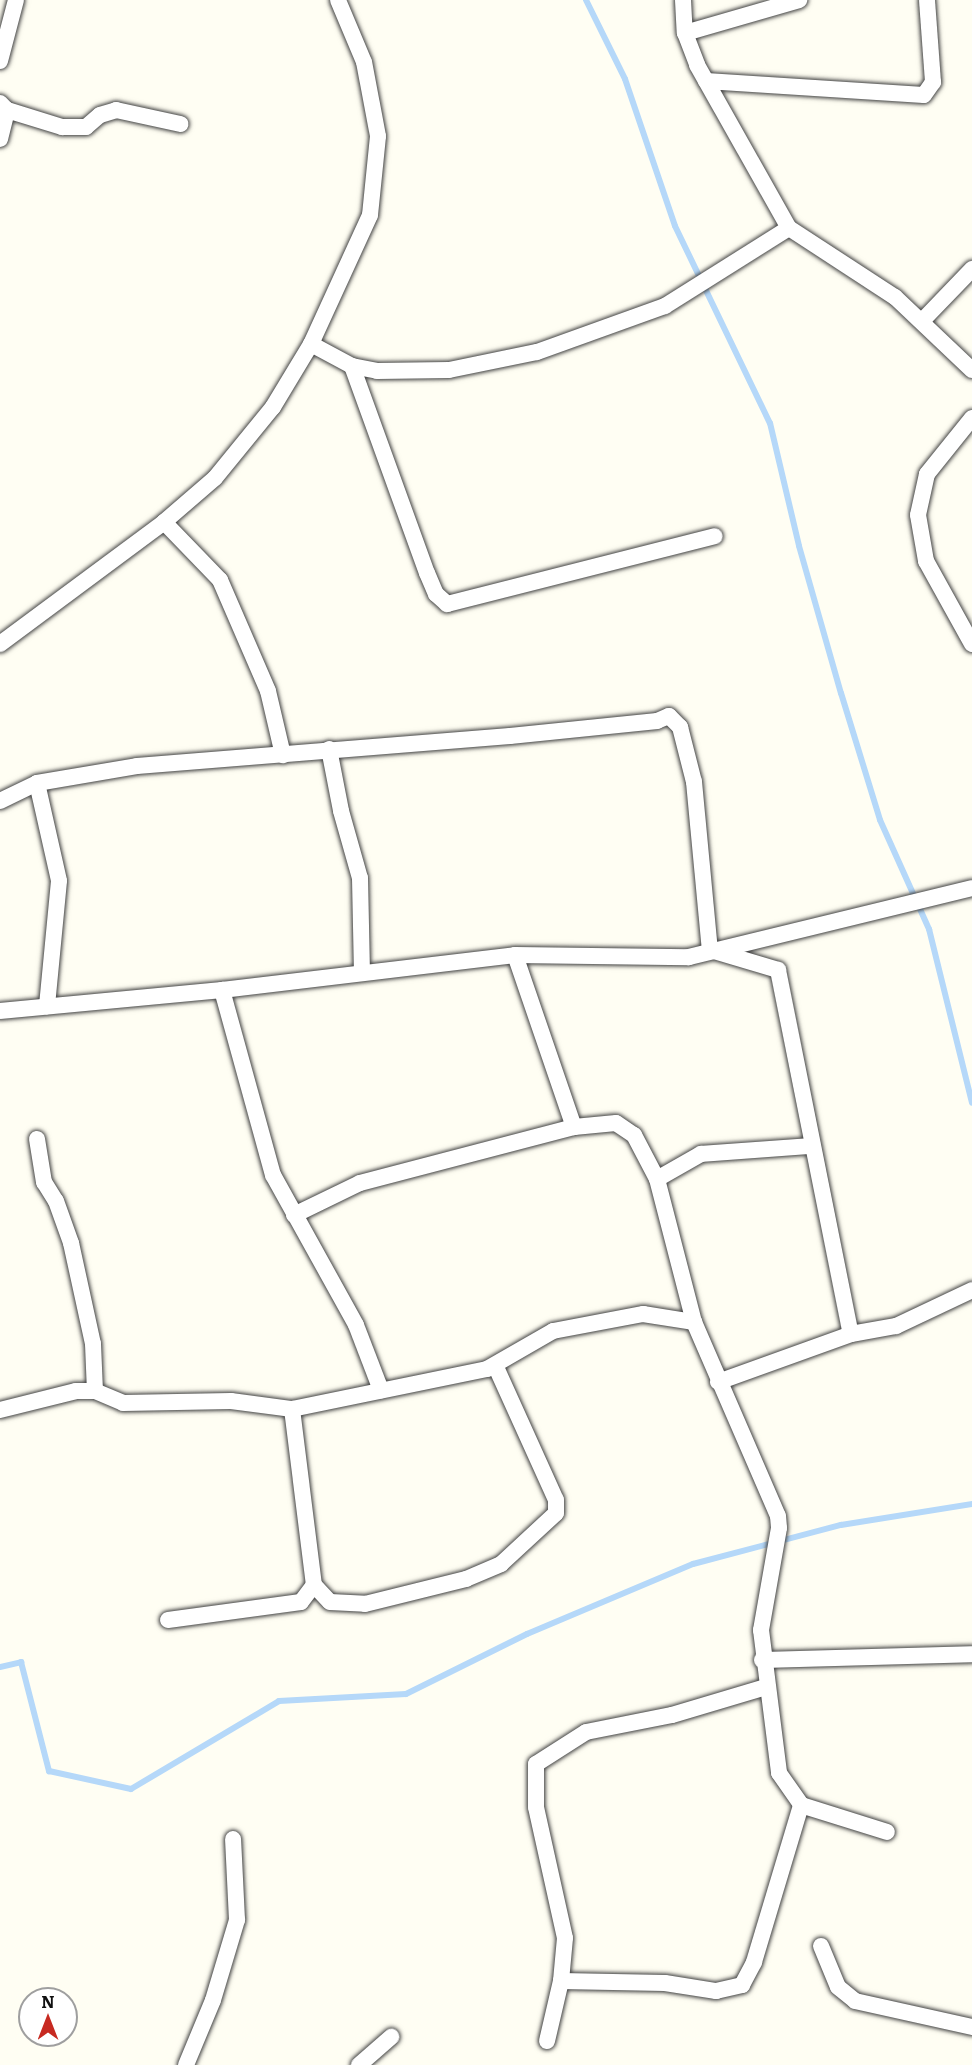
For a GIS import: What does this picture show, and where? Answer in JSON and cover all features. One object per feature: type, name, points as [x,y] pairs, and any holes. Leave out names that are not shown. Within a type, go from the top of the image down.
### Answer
[{"type":"street","points":[[0,61],[16,0]]},
{"type":"street","points":[[0,644],[164,522],[214,478],[273,407],[311,344],[370,215],[378,136],[364,62],[338,0]]},
{"type":"street","points":[[683,0],[685,33],[706,81],[789,228],[896,297],[923,320],[972,370]]},
{"type":"street","points":[[685,33],[799,0]]},
{"type":"street","points":[[706,81],[924,95],[930,91],[933,82],[927,0]]},
{"type":"street","points":[[0,139],[3,106],[62,127],[86,127],[100,115],[116,110],[181,124]]},
{"type":"street","points":[[311,344],[352,366],[377,371],[449,370],[537,352],[665,306],[789,228]]},
{"type":"street","points":[[923,320],[972,269]]},
{"type":"street","points":[[352,366],[427,573],[436,594],[447,604],[715,536]]},
{"type":"street","points":[[972,418],[927,474],[918,515],[926,561],[972,644]]},
{"type":"street","points":[[164,522],[220,580],[268,691],[283,755]]},
{"type":"street","points":[[0,801],[37,783],[137,766],[510,736],[657,721],[669,716],[680,727],[694,782],[710,950]]},
{"type":"street","points":[[330,749],[341,811],[360,878],[362,972]]},
{"type":"street","points":[[37,783],[59,881],[47,1006]]},
{"type":"street","points":[[0,1011],[222,990],[515,955],[689,957],[710,950],[972,888]]},
{"type":"street","points":[[710,950],[778,970],[851,1334]]},
{"type":"street","points":[[515,955],[574,1127]]},
{"type":"street","points":[[222,990],[273,1175],[356,1325],[381,1390]]},
{"type":"street","points":[[294,1215],[360,1183],[574,1127],[616,1123],[634,1136],[657,1179],[694,1322],[718,1382],[778,1516],[779,1528],[761,1630],[762,1660],[779,1773],[801,1805],[887,1832]]},
{"type":"street","points":[[37,1139],[44,1182],[56,1200],[71,1243],[93,1344],[95,1391]]},
{"type":"street","points":[[657,1179],[701,1154],[812,1146]]},
{"type":"street","points":[[718,1382],[851,1334],[896,1326],[972,1290]]},
{"type":"street","points":[[0,1410],[76,1391],[95,1391],[123,1403],[231,1401],[292,1409],[495,1365],[553,1331],[643,1314],[694,1322]]},
{"type":"street","points":[[292,1409],[314,1585],[330,1602],[365,1604],[466,1579],[501,1564],[556,1513],[555,1500],[495,1365]]},
{"type":"street","points":[[168,1620],[301,1602],[314,1585]]},
{"type":"street","points":[[762,1660],[972,1654]]},
{"type":"street","points":[[547,2041],[561,1981],[565,1938],[536,1807],[536,1764],[586,1732],[672,1715],[766,1687]]},
{"type":"street","points":[[561,1981],[665,1983],[716,1990],[742,1985],[753,1962],[801,1805]]},
{"type":"street","points":[[186,2065],[213,2000],[237,1920],[233,1839]]},
{"type":"street","points":[[821,1946],[837,1987],[855,2001],[972,2027]]},
{"type":"street","points":[[359,2065],[391,2037]]},
{"type":"waterway","points":[[586,0],[625,79],[675,226],[770,423],[799,546],[841,693],[880,820],[929,929],[972,1103]]},
{"type":"waterway","points":[[0,1667],[21,1662],[49,1771],[131,1789],[279,1701],[406,1694],[527,1634],[693,1564],[841,1525],[972,1504]]}]
